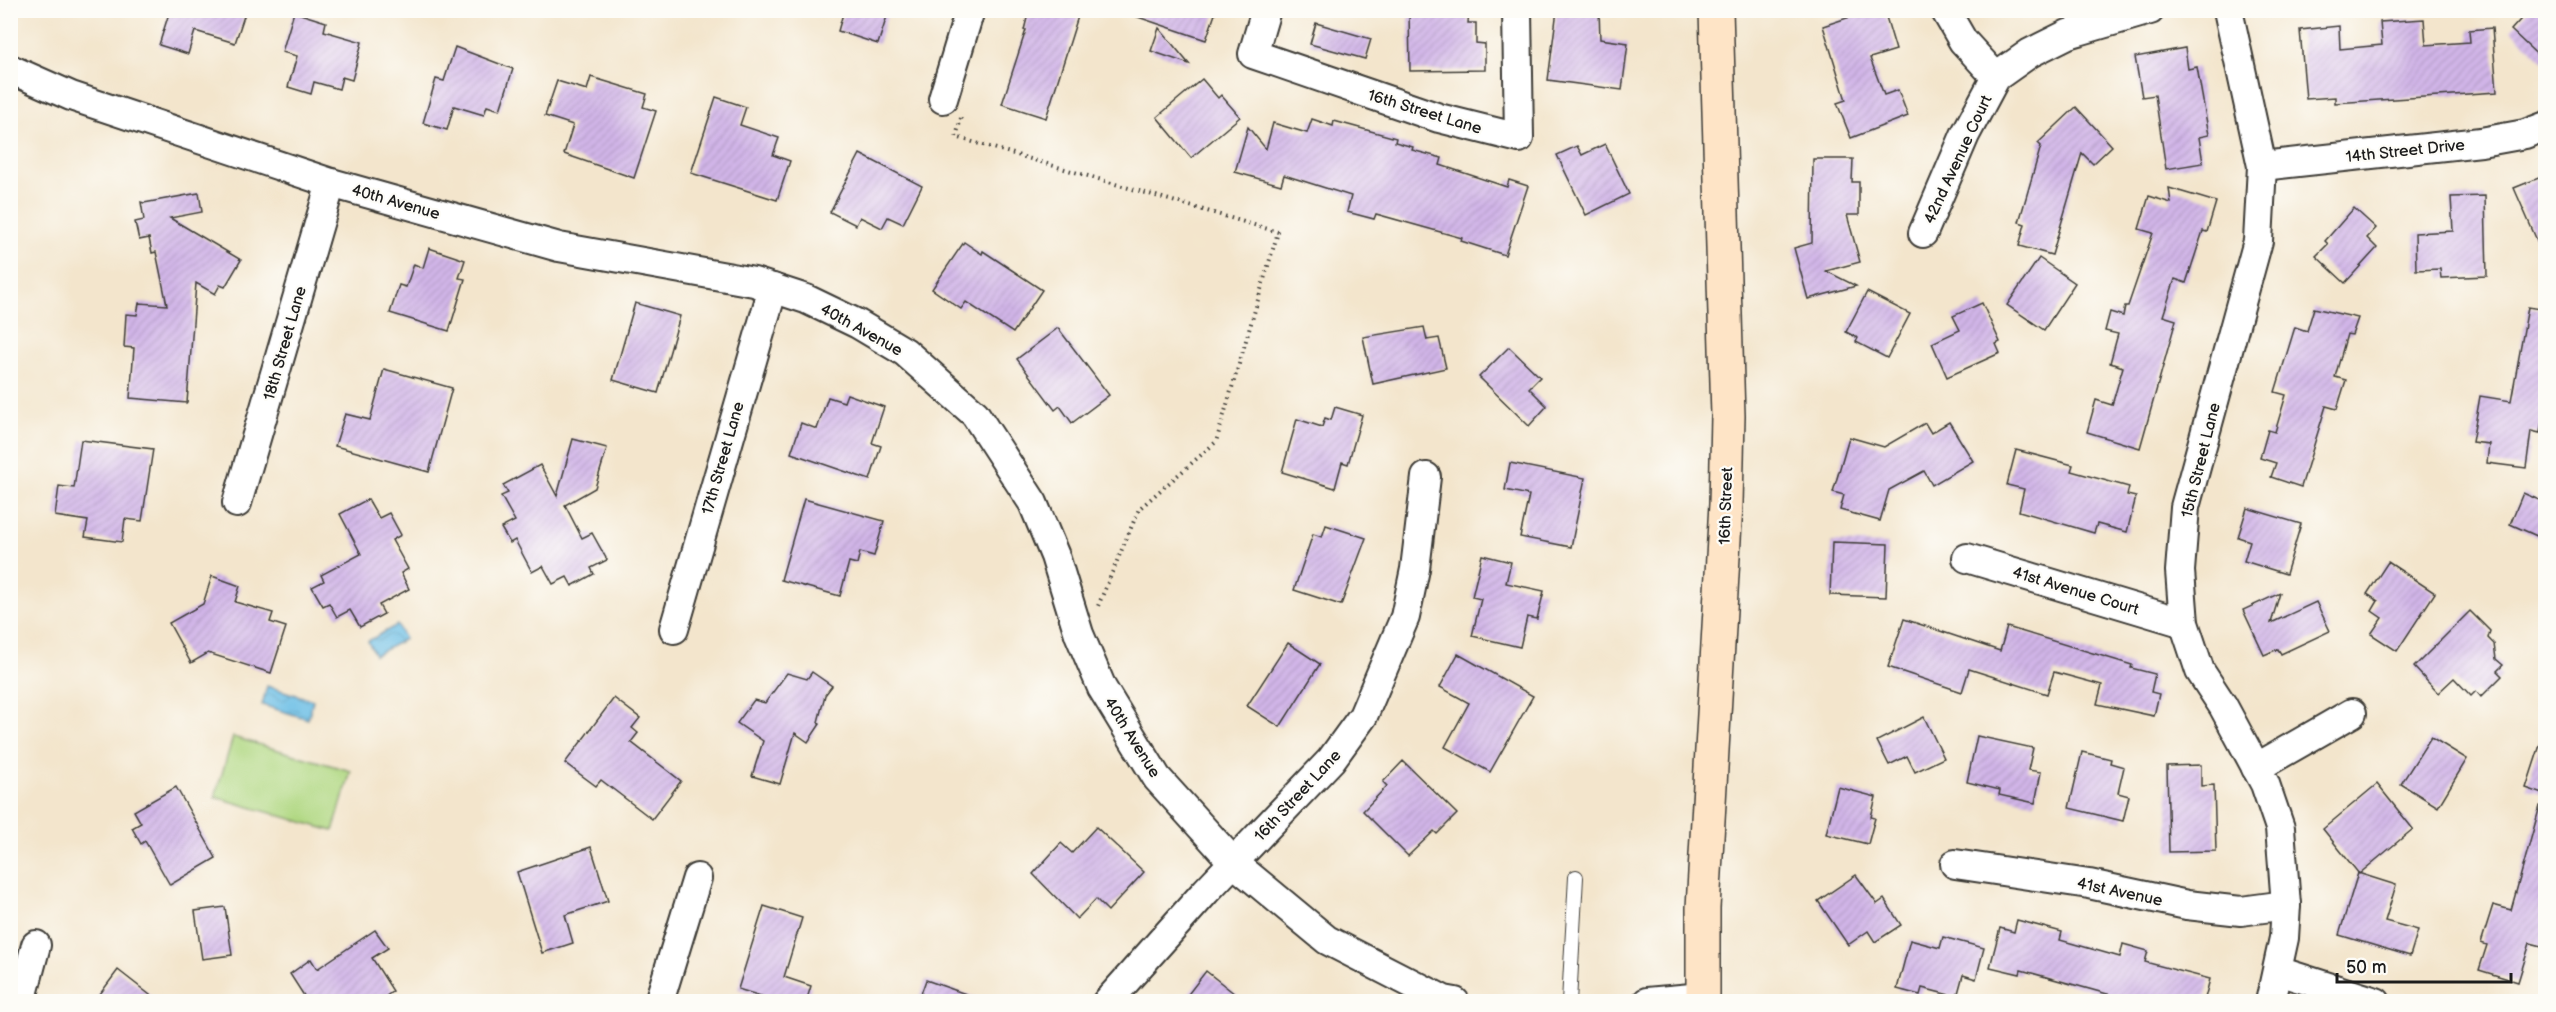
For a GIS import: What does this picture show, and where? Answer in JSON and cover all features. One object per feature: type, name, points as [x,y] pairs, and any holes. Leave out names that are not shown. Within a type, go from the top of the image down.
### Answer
[{"type":"main road","name":"16th Street","points":[[1703,999],[1702,908],[1726,504],[1728,416],[1716,10]]},
{"type":"street","points":[[943,99],[970,10]]},
{"type":"street","name":"16th Street Lane","points":[[1266,10],[1253,54],[1439,118],[1519,138],[1518,10]]},
{"type":"street","points":[[1945,10],[1963,41],[1996,77]]},
{"type":"street","name":"42nd Avenue Court","points":[[1923,233],[1965,135],[1996,77],[2030,53],[2068,34],[2150,10]]},
{"type":"street","name":"15th Street Lane","points":[[2228,10],[2262,166],[2258,241],[2185,507],[2180,571],[2184,622],[2200,671],[2223,706],[2265,784],[2280,828],[2286,905],[2284,938],[2270,1002]]},
{"type":"street","name":"40th Avenue","points":[[10,69],[71,96],[331,183],[559,246],[743,279],[773,288],[806,299],[858,324],[905,352],[975,414],[1033,503],[1055,556],[1078,634],[1102,688],[1157,778],[1234,863],[1328,940],[1447,1001]]},
{"type":"street","name":"14th Street Drive","points":[[2262,166],[2481,142],[2525,134],[2546,126]]},
{"type":"street","name":"18th Street Lane","points":[[237,503],[331,183]]},
{"type":"street","name":"17th Street Lane","points":[[674,629],[773,288]]},
{"type":"street","name":"16th Street Lane","points":[[1107,1002],[1331,760],[1363,716],[1405,617],[1415,569],[1426,477]]},
{"type":"street","name":"41st Avenue Court","points":[[1968,558],[2184,622]]},
{"type":"street","points":[[2256,768],[2352,713]]},
{"type":"street","name":"41st Avenue","points":[[1955,864],[2089,884],[2187,905],[2241,911],[2286,905]]},
{"type":"street","points":[[658,1002],[697,878]]},
{"type":"street","points":[[21,1002],[36,945]]},
{"type":"street","points":[[2278,971],[2376,1002]]},
{"type":"street","points":[[1647,1002],[1703,999]]},
{"type":"lane","points":[[1569,1002],[1576,878]]},
{"type":"path","points":[[943,99],[964,106],[956,137],[1278,232],[1216,442],[1139,509],[1095,613],[1078,634]]},
{"type":"green space","points":[[233,737],[351,771],[333,831],[215,797]]},
{"type":"water","points":[[397,625],[405,639],[375,655],[368,641]]},
{"type":"water","points":[[267,686],[313,700],[308,719],[262,705]]},
{"type":"building","points":[[170,10],[246,10],[235,43],[195,31],[188,54],[159,45]]},
{"type":"building","points":[[844,10],[889,10],[878,44],[838,31]]},
{"type":"building","points":[[1029,10],[1080,10],[1046,118],[1002,104],[1026,30],[1024,30]]},
{"type":"building","points":[[1130,10],[1205,10],[1215,14],[1206,40],[1129,14]]},
{"type":"building","points":[[1409,10],[1469,10],[1468,23],[1476,23],[1476,43],[1485,44],[1485,70],[1410,71]]},
{"type":"building","points":[[1557,10],[1599,10],[1600,39],[1628,43],[1622,90],[1548,80]]},
{"type":"building","points":[[1871,10],[1884,10],[1896,50],[1870,58],[1884,95],[1898,90],[1908,116],[1851,138],[1837,103],[1846,100],[1823,26]]},
{"type":"building","points":[[2529,10],[2546,10],[2546,63],[2511,30]]},
{"type":"building","points":[[294,12],[326,22],[324,31],[362,42],[352,80],[342,77],[339,89],[314,82],[311,94],[288,87],[297,56],[282,52]]},
{"type":"building","points":[[2424,19],[2426,45],[2470,42],[2469,30],[2492,28],[2497,92],[2335,103],[2335,97],[2306,99],[2300,30],[2339,26],[2340,49],[2382,45],[2380,22]]},
{"type":"building","points":[[1316,23],[1371,39],[1365,59],[1310,44]]},
{"type":"building","points":[[1159,28],[1189,64],[1151,51]]},
{"type":"building","points":[[455,47],[513,69],[500,110],[487,106],[484,115],[454,106],[447,130],[423,123],[436,79],[444,81]]},
{"type":"building","points":[[2185,48],[2188,69],[2197,67],[2209,135],[2199,137],[2203,163],[2166,169],[2155,95],[2142,97],[2135,57]]},
{"type":"building","points":[[591,77],[647,94],[643,107],[656,111],[634,178],[564,154],[573,125],[545,116],[557,81],[587,90]]},
{"type":"building","points":[[1202,79],[1218,98],[1221,95],[1240,117],[1191,158],[1157,117]]},
{"type":"building","points":[[716,97],[746,107],[740,125],[779,138],[773,155],[790,161],[777,200],[691,173]]},
{"type":"building","points":[[2076,107],[2112,146],[2093,164],[2082,153],[2052,255],[2019,246],[2025,224],[2019,222],[2041,146],[2038,143]]},
{"type":"building","points":[[1312,119],[1333,126],[1334,121],[1396,138],[1395,142],[1413,147],[1412,150],[1442,158],[1440,165],[1507,187],[1509,180],[1528,186],[1505,255],[1461,241],[1462,238],[1376,214],[1374,219],[1347,212],[1351,196],[1284,175],[1281,185],[1235,172],[1248,127],[1266,149],[1273,123],[1307,133]]},
{"type":"building","points":[[1605,144],[1629,194],[1586,215],[1557,155],[1577,146],[1582,155]]},
{"type":"building","points":[[860,154],[922,186],[903,224],[888,217],[882,228],[860,217],[856,225],[830,212]]},
{"type":"building","points":[[1813,159],[1853,159],[1852,182],[1859,182],[1859,215],[1847,215],[1860,262],[1826,271],[1856,286],[1808,299],[1794,248],[1812,243]]},
{"type":"building","points":[[2546,175],[2546,261],[2514,188]]},
{"type":"building","points":[[2169,188],[2216,202],[2207,232],[2203,231],[2186,283],[2175,279],[2163,316],[2176,320],[2140,448],[2087,432],[2096,400],[2112,405],[2123,367],[2110,363],[2118,334],[2105,331],[2110,312],[2123,316],[2153,233],[2139,229],[2149,196],[2171,203]]},
{"type":"building","points":[[199,193],[202,212],[170,218],[241,260],[225,287],[220,285],[215,294],[196,283],[187,403],[130,398],[134,348],[124,347],[126,314],[137,315],[139,303],[167,305],[156,252],[152,253],[149,238],[139,240],[135,222],[144,220],[141,202]]},
{"type":"building","points":[[2485,196],[2487,276],[2441,278],[2440,269],[2416,270],[2415,233],[2453,231],[2451,197]]},
{"type":"building","points":[[2354,208],[2376,228],[2367,238],[2377,248],[2345,283],[2316,256],[2328,244],[2325,241]]},
{"type":"building","points":[[964,242],[982,254],[983,251],[1042,290],[1013,333],[966,302],[961,309],[932,289]]},
{"type":"building","points":[[429,248],[465,260],[459,278],[465,279],[449,331],[390,313],[399,285],[406,287],[414,264],[423,268]]},
{"type":"building","points":[[2039,258],[2075,283],[2044,330],[2007,305]]},
{"type":"building","points":[[1867,292],[1910,314],[1887,358],[1856,342],[1858,338],[1846,332]]},
{"type":"building","points":[[635,303],[680,316],[658,393],[613,380]]},
{"type":"building","points":[[1982,303],[2000,342],[1996,344],[2000,353],[1947,377],[1932,343],[1960,330],[1953,316]]},
{"type":"building","points":[[2528,307],[2546,310],[2546,396],[2540,433],[2531,431],[2526,468],[2487,463],[2489,444],[2472,442],[2480,396],[2511,401]]},
{"type":"building","points":[[2314,308],[2358,318],[2352,335],[2347,334],[2335,377],[2346,380],[2337,409],[2326,406],[2301,487],[2271,477],[2276,463],[2260,458],[2268,430],[2275,432],[2286,395],[2275,392],[2295,327],[2307,331]]},
{"type":"building","points":[[1424,327],[1427,340],[1439,338],[1446,368],[1373,384],[1363,337]]},
{"type":"building","points":[[1058,328],[1109,395],[1072,423],[1060,406],[1055,410],[1017,359]]},
{"type":"building","points":[[1509,347],[1540,377],[1529,388],[1547,406],[1529,426],[1479,377]]},
{"type":"building","points":[[384,369],[452,388],[429,472],[335,446],[345,414],[370,420]]},
{"type":"building","points":[[847,394],[884,407],[872,443],[881,446],[870,480],[791,453],[801,423],[817,429],[828,397],[844,402]]},
{"type":"building","points":[[1335,407],[1362,415],[1348,464],[1342,462],[1335,488],[1282,472],[1297,419],[1322,427],[1325,418],[1331,420]]},
{"type":"building","points":[[1949,422],[1973,461],[1932,485],[1924,471],[1889,490],[1880,521],[1840,510],[1844,495],[1833,492],[1849,437],[1884,447],[1925,423],[1931,433]]},
{"type":"building","points":[[573,439],[607,448],[595,488],[565,505],[582,538],[592,533],[607,560],[591,568],[594,574],[572,586],[567,577],[553,584],[543,566],[532,572],[515,540],[510,543],[501,528],[515,521],[501,496],[508,493],[503,485],[540,465],[557,496]]},
{"type":"building","points":[[81,440],[153,449],[142,521],[125,519],[122,542],[85,537],[88,521],[55,516],[59,486],[74,488]]},
{"type":"building","points":[[2016,450],[2073,465],[2071,471],[2129,487],[2127,495],[2136,497],[2127,532],[2097,524],[2094,533],[2019,511],[2024,489],[2007,485]]},
{"type":"building","points":[[1510,463],[1585,478],[1571,547],[1520,537],[1529,495],[1505,490]]},
{"type":"building","points":[[2523,493],[2546,503],[2546,540],[2510,524]]},
{"type":"building","points":[[368,499],[379,518],[389,513],[401,535],[392,540],[408,569],[401,573],[409,589],[379,605],[384,614],[360,627],[350,610],[337,617],[329,603],[323,606],[312,587],[324,581],[321,575],[361,554],[340,514]]},
{"type":"building","points":[[804,499],[884,521],[874,556],[860,552],[857,564],[849,562],[840,596],[781,580]]},
{"type":"building","points":[[2247,508],[2301,524],[2286,574],[2244,561],[2250,541],[2238,537]]},
{"type":"building","points":[[1326,525],[1366,538],[1341,605],[1294,590],[1313,534],[1322,537]]},
{"type":"building","points":[[1832,542],[1888,544],[1886,597],[1830,595]]},
{"type":"building","points":[[1482,555],[1511,562],[1506,583],[1544,591],[1537,619],[1527,617],[1520,647],[1472,636],[1481,599],[1472,597]]},
{"type":"building","points":[[2388,562],[2435,593],[2397,651],[2371,634],[2382,618],[2372,611],[2378,601],[2367,594]]},
{"type":"building","points":[[212,576],[240,586],[235,602],[273,613],[270,622],[286,627],[271,673],[208,653],[191,663],[169,623],[203,604]]},
{"type":"building","points":[[2280,593],[2271,623],[2316,602],[2330,631],[2281,654],[2278,649],[2264,655],[2243,610]]},
{"type":"building","points":[[2470,611],[2490,631],[2488,638],[2494,644],[2496,659],[2503,665],[2497,671],[2502,676],[2481,697],[2476,691],[2471,696],[2454,678],[2438,693],[2414,667]]},
{"type":"building","points":[[1904,619],[2000,651],[2007,627],[2132,665],[2131,668],[2155,674],[2151,692],[2159,694],[2154,716],[2097,704],[2102,685],[2054,672],[2047,694],[1969,669],[1962,692],[1888,667]]},
{"type":"building","points":[[1288,643],[1320,664],[1280,727],[1247,706]]},
{"type":"building","points":[[1458,654],[1533,696],[1490,772],[1445,747],[1469,703],[1440,687]]},
{"type":"building","points":[[812,672],[832,686],[825,695],[818,722],[820,724],[808,742],[795,733],[780,784],[752,776],[763,741],[737,723],[754,700],[765,703],[787,673],[807,679]]},
{"type":"building","points":[[614,698],[640,718],[632,728],[638,733],[631,742],[681,781],[652,819],[601,780],[596,786],[565,763]]},
{"type":"building","points":[[1924,717],[1944,758],[1915,772],[1907,756],[1889,765],[1877,741]]},
{"type":"building","points":[[1977,736],[2033,748],[2028,770],[2041,772],[2035,803],[1999,795],[2000,790],[1967,782]]},
{"type":"building","points":[[2431,737],[2467,759],[2438,807],[2401,784]]},
{"type":"building","points":[[2542,739],[2546,740],[2546,795],[2526,788]]},
{"type":"building","points":[[2082,752],[2111,759],[2110,763],[2124,767],[2118,793],[2129,796],[2123,821],[2069,808]]},
{"type":"building","points":[[1403,761],[1457,814],[1437,834],[1434,831],[1408,856],[1363,811],[1387,786],[1383,782]]},
{"type":"building","points":[[2201,765],[2201,786],[2214,785],[2216,851],[2169,852],[2167,766]]},
{"type":"building","points":[[2377,784],[2413,829],[2359,874],[2323,829]]},
{"type":"building","points":[[176,787],[216,858],[170,885],[145,841],[141,844],[132,828],[141,823],[134,811]]},
{"type":"building","points":[[1838,787],[1876,797],[1871,817],[1875,818],[1868,844],[1826,834]]},
{"type":"building","points":[[2540,806],[2546,807],[2546,947],[2530,943],[2518,982],[2479,970],[2487,945],[2481,943],[2493,905],[2511,910]]},
{"type":"building","points":[[1096,827],[1144,872],[1108,911],[1096,899],[1077,919],[1033,874],[1061,843],[1072,853]]},
{"type":"building","points":[[591,847],[608,901],[565,915],[573,943],[542,953],[517,872]]},
{"type":"building","points":[[2358,873],[2396,885],[2385,921],[2418,930],[2410,956],[2339,935]]},
{"type":"building","points":[[1856,875],[1877,904],[1884,899],[1901,925],[1875,942],[1868,931],[1848,945],[1818,901]]},
{"type":"building","points":[[764,906],[802,918],[784,977],[811,986],[806,1002],[763,1002],[764,997],[738,989]]},
{"type":"building","points":[[225,907],[232,955],[202,959],[195,911]]},
{"type":"building","points":[[2017,920],[2062,932],[2060,940],[2120,957],[2123,944],[2148,951],[2145,962],[2210,979],[2204,1002],[2136,1002],[2021,970],[2020,974],[1990,967],[2000,928],[2014,932]]},
{"type":"building","points":[[375,930],[388,948],[372,958],[393,991],[378,1002],[308,1002],[290,974],[311,959],[317,969]]},
{"type":"building","points":[[1943,937],[1984,948],[1976,979],[1963,975],[1957,997],[1922,988],[1920,995],[1897,989],[1910,940],[1940,948]]},
{"type":"building","points":[[118,970],[159,1002],[94,1002]]},
{"type":"building","points":[[1206,971],[1245,1002],[1182,1002]]},
{"type":"building","points":[[926,980],[980,999],[979,1002],[918,1002]]}]
